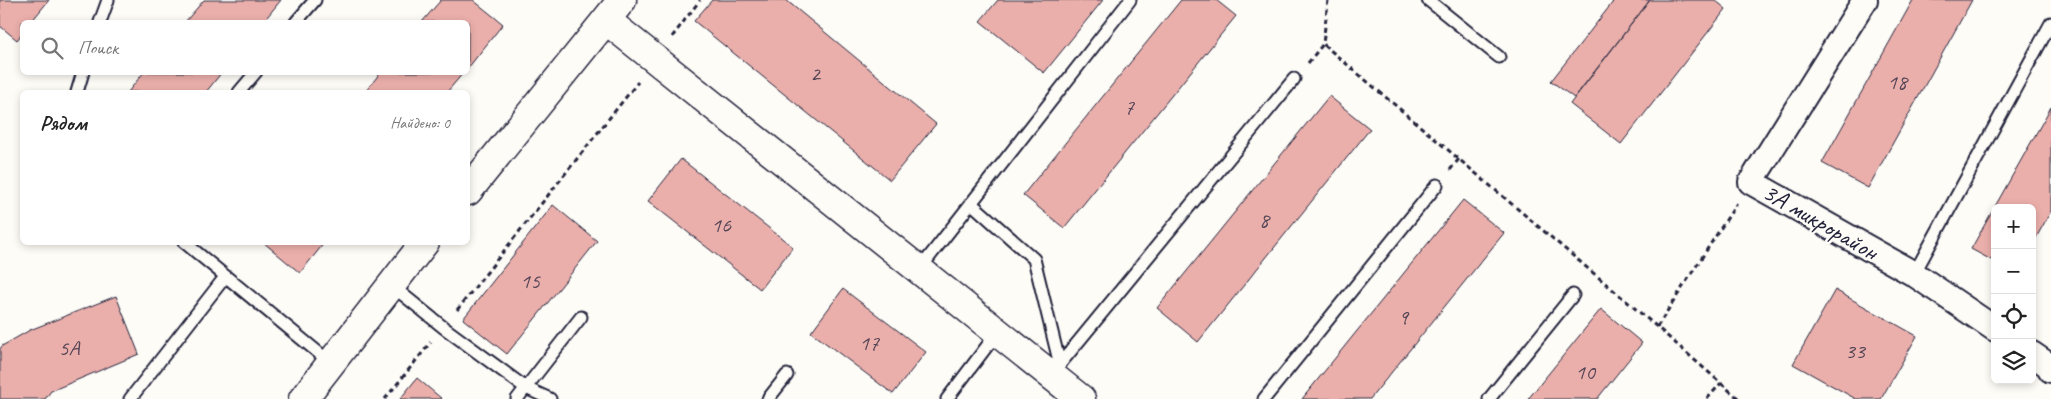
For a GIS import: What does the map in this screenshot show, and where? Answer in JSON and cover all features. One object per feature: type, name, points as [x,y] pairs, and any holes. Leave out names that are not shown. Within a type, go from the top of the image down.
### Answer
[{"type":"street","name":"3А микрорайон","points":[[1865,0],[1751,182],[1914,274],[1991,326]]},
{"type":"street","points":[[470,188],[614,10],[655,60],[998,332],[1055,370],[1082,399]]},
{"type":"street","points":[[302,399],[423,245]]},
{"type":"street","points":[[2036,357],[2048,365],[2051,370]]},
{"type":"lane","points":[[101,20],[108,0]]},
{"type":"lane","points":[[298,20],[315,0]]},
{"type":"lane","points":[[919,270],[1130,0]]},
{"type":"lane","points":[[1428,0],[1499,57]]},
{"type":"lane","points":[[1914,274],[2051,23]]},
{"type":"lane","points":[[78,90],[82,75]]},
{"type":"lane","points":[[241,90],[253,75]]},
{"type":"lane","points":[[1055,370],[1294,79]]},
{"type":"lane","points":[[1264,399],[1437,185]]},
{"type":"lane","points":[[971,203],[1034,259],[1055,370]]},
{"type":"lane","points":[[187,245],[225,278],[331,363]]},
{"type":"lane","points":[[130,399],[225,278]]},
{"type":"lane","points":[[391,285],[443,327],[526,388],[550,399]]},
{"type":"lane","points":[[1489,399],[1574,295]]},
{"type":"lane","points":[[517,399],[581,317]]},
{"type":"lane","points":[[947,399],[998,332]]},
{"type":"lane","points":[[768,399],[787,375]]},
{"type":"path","points":[[385,399],[613,116],[700,0]]},
{"type":"path","points":[[1328,0],[1324,44],[1657,326],[1740,399]]},
{"type":"path","points":[[1657,326],[1751,182]]},
{"type":"path","points":[[1708,399],[1721,383]]},
{"type":"building","points":[[0,0],[49,0],[33,20],[20,20],[20,36],[17,40],[0,26]]},
{"type":"building","points":[[204,0],[281,0],[265,20],[187,20]]},
{"type":"building","points":[[441,0],[473,0],[503,24],[470,65],[470,20],[424,20]]},
{"type":"building","points":[[712,0],[786,0],[936,124],[890,180],[694,21]]},
{"type":"building","points":[[998,0],[1103,0],[1044,73],[980,21]]},
{"type":"building","points":[[1181,0],[1216,0],[1236,16],[1064,228],[1023,195]]},
{"type":"building","points":[[1610,0],[1650,0],[1574,98],[1551,81],[1613,2]]},
{"type":"building","points":[[1650,0],[1715,0],[1726,9],[1621,144],[1570,104]]},
{"type":"building","points":[[1913,0],[1972,0],[1868,188],[1822,163]]},
{"type":"building","points":[[142,75],[220,75],[208,90],[130,90]]},
{"type":"building","points":[[379,75],[461,75],[449,90],[367,90]]},
{"type":"building","points":[[1329,96],[1370,129],[1198,342],[1157,308]]},
{"type":"building","points":[[2051,107],[2051,211],[2036,238],[2036,204],[1996,204]]},
{"type":"building","points":[[681,159],[793,247],[760,289],[648,201]]},
{"type":"building","points":[[1463,200],[1504,233],[1370,399],[1302,399]]},
{"type":"building","points":[[553,205],[597,241],[507,354],[463,319]]},
{"type":"building","points":[[1991,214],[1991,260],[1971,249]]},
{"type":"building","points":[[267,245],[323,245],[300,273]]},
{"type":"building","points":[[843,289],[926,352],[893,394],[811,332]]},
{"type":"building","points":[[1835,290],[1917,336],[1881,399],[1856,399],[1793,364]]},
{"type":"building","points":[[116,296],[139,354],[51,391],[45,399],[0,399],[0,349],[2,346],[30,330]]},
{"type":"building","points":[[1601,309],[1642,343],[1597,399],[1528,399]]},
{"type":"building","points":[[417,378],[442,399],[400,399]]}]
